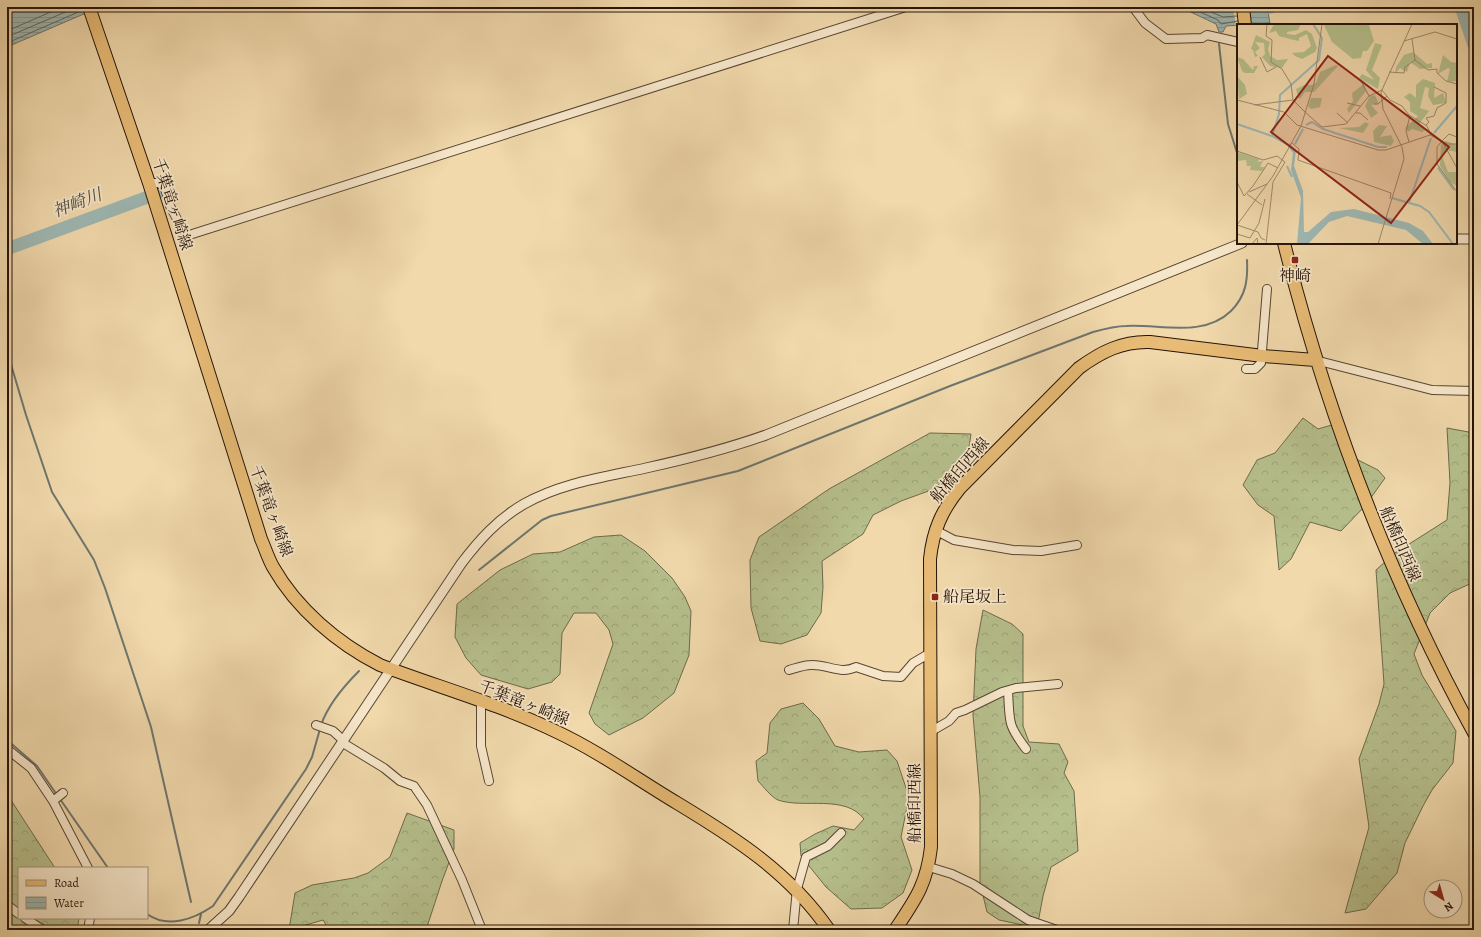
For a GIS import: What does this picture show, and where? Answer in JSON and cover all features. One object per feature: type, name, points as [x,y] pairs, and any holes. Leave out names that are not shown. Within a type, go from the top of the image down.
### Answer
[{"type":"main road","points":[[1243,7],[1245,24]]},
{"type":"main road","name":"千葉竜ヶ崎線","points":[[91,11],[151,190],[256,523],[273,567],[311,614],[338,639],[363,656],[392,670],[554,730],[608,760],[742,844],[763,859],[810,904],[829,930]]},
{"type":"main road","name":"船橋印西線","points":[[1284,244],[1315,360],[1361,493],[1421,632],[1474,733]]},
{"type":"main road","name":"船橋印西線","points":[[895,930],[920,891],[929,867],[931,847],[930,558],[935,530],[944,509],[960,488],[1079,368],[1107,349],[1138,341],[1263,356],[1315,360]]},
{"type":"street","points":[[151,190],[159,183],[165,188],[170,206],[186,236],[906,7]]},
{"type":"street","points":[[1133,7],[1145,23],[1166,39],[1202,38],[1207,35],[1237,42]]},
{"type":"street","points":[[1457,239],[1474,239]]},
{"type":"street","points":[[209,930],[229,911],[240,897],[450,581],[476,545],[503,519],[536,498],[566,486],[699,456],[766,435],[1240,244]]},
{"type":"street","points":[[1246,370],[1259,367],[1263,356],[1267,289]]},
{"type":"street","points":[[1315,360],[1432,390],[1474,391]]},
{"type":"street","points":[[935,530],[954,540],[1013,550],[1041,551],[1077,545]]},
{"type":"street","points":[[789,670],[812,665],[839,670],[849,670],[856,666],[883,676],[901,677],[913,663],[930,653]]},
{"type":"street","points":[[930,732],[949,721],[956,712],[1008,691],[1043,684],[1058,684]]},
{"type":"street","points":[[1008,691],[1009,720],[1011,728],[1026,750]]},
{"type":"street","points":[[481,702],[482,746],[488,780]]},
{"type":"street","points":[[316,725],[333,731],[343,742],[384,768],[400,781],[414,786],[427,805],[462,880],[482,930]]},
{"type":"street","points":[[7,749],[31,768],[53,801],[87,867]]},
{"type":"street","points":[[53,801],[63,793]]},
{"type":"street","points":[[793,930],[796,889],[806,857],[828,846],[842,833]]},
{"type":"street","points":[[929,867],[952,874],[973,884],[1028,920],[1057,930]]},
{"type":"street","points":[[7,905],[18,913]]},
{"type":"street","points":[[26,919],[43,930]]},
{"type":"street","points":[[88,930],[90,919]]},
{"type":"green space","points":[[1303,418],[1318,429],[1342,422],[1354,458],[1378,470],[1385,478],[1365,506],[1341,531],[1310,522],[1291,559],[1279,570],[1274,516],[1258,505],[1243,485],[1257,460],[1275,453]]},
{"type":"green space","points":[[1447,428],[1474,433],[1474,582],[1450,593],[1430,613],[1414,654],[1422,675],[1456,731],[1453,763],[1432,790],[1423,806],[1405,843],[1397,873],[1366,909],[1345,913],[1369,827],[1359,759],[1379,704],[1384,684],[1376,570],[1395,553],[1447,520],[1450,483]]},
{"type":"green space","points":[[930,433],[971,434],[969,447],[958,467],[934,489],[901,501],[873,515],[863,534],[822,561],[823,587],[821,613],[807,635],[781,644],[760,641],[751,608],[750,560],[759,537],[829,489]]},
{"type":"green space","points":[[621,535],[645,551],[672,578],[685,597],[691,611],[689,655],[674,693],[643,718],[609,735],[595,724],[589,713],[613,644],[609,630],[596,613],[574,613],[562,633],[560,674],[552,682],[528,689],[481,675],[466,658],[455,637],[457,604],[500,570],[533,554],[560,552],[594,537]]},
{"type":"green space","points":[[983,610],[1012,624],[1023,634],[1023,726],[1029,742],[1059,744],[1068,762],[1064,773],[1074,791],[1078,851],[1051,867],[1043,896],[1037,928],[999,920],[987,912],[980,883],[980,797],[973,715],[976,649]]},
{"type":"green space","points":[[803,703],[819,719],[835,746],[859,752],[887,750],[897,761],[909,797],[901,837],[912,870],[903,893],[882,908],[851,909],[826,887],[801,856],[800,843],[815,834],[833,826],[854,830],[864,819],[856,811],[835,804],[788,802],[775,799],[758,781],[756,761],[767,753],[770,723],[781,709]]},
{"type":"green space","points":[[7,794],[54,867],[18,867],[18,919],[79,919],[77,930],[7,930]]},
{"type":"green space","points":[[407,813],[454,830],[454,849],[426,930],[329,930],[323,920],[289,930],[295,893],[312,885],[354,878],[368,873],[390,857]]},
{"type":"water","points":[[7,7],[100,7],[7,47]]},
{"type":"water","points":[[1180,7],[1267,7],[1270,23],[1237,24],[1237,25],[1226,26],[1223,32],[1219,32],[1216,24]]},
{"type":"pier","points":[[1233,7],[1247,7],[1249,24],[1237,24],[1236,27]]},
{"type":"waterway","name":"神崎川","points":[[1249,9],[1271,7]]},
{"type":"waterway","points":[[1461,7],[1474,45]]},
{"type":"waterway","points":[[1219,44],[1228,124],[1237,153]]},
{"type":"waterway","name":"神崎川","points":[[7,249],[156,194],[160,190]]},
{"type":"waterway","points":[[479,570],[542,520],[551,516],[738,471],[950,386],[1093,332],[1122,326],[1181,328],[1208,324],[1220,319],[1231,311],[1240,300],[1245,287],[1247,260]]},
{"type":"waterway","points":[[7,351],[26,415],[52,492],[94,560],[105,588],[151,727],[191,902]]},
{"type":"waterway","points":[[321,725],[337,696],[359,671]]},
{"type":"waterway","points":[[148,914],[164,921],[181,920],[198,915],[213,906],[306,769],[312,757],[320,729]]},
{"type":"waterway","points":[[7,740],[37,766],[57,795]]},
{"type":"waterway","points":[[60,799],[107,867]]},
{"type":"waterway","points":[[199,923],[201,914]]},
{"type":"place","name":"神崎","points":[[1295,260]]},
{"type":"place","name":"船尾坂上","points":[[935,597]]}]
